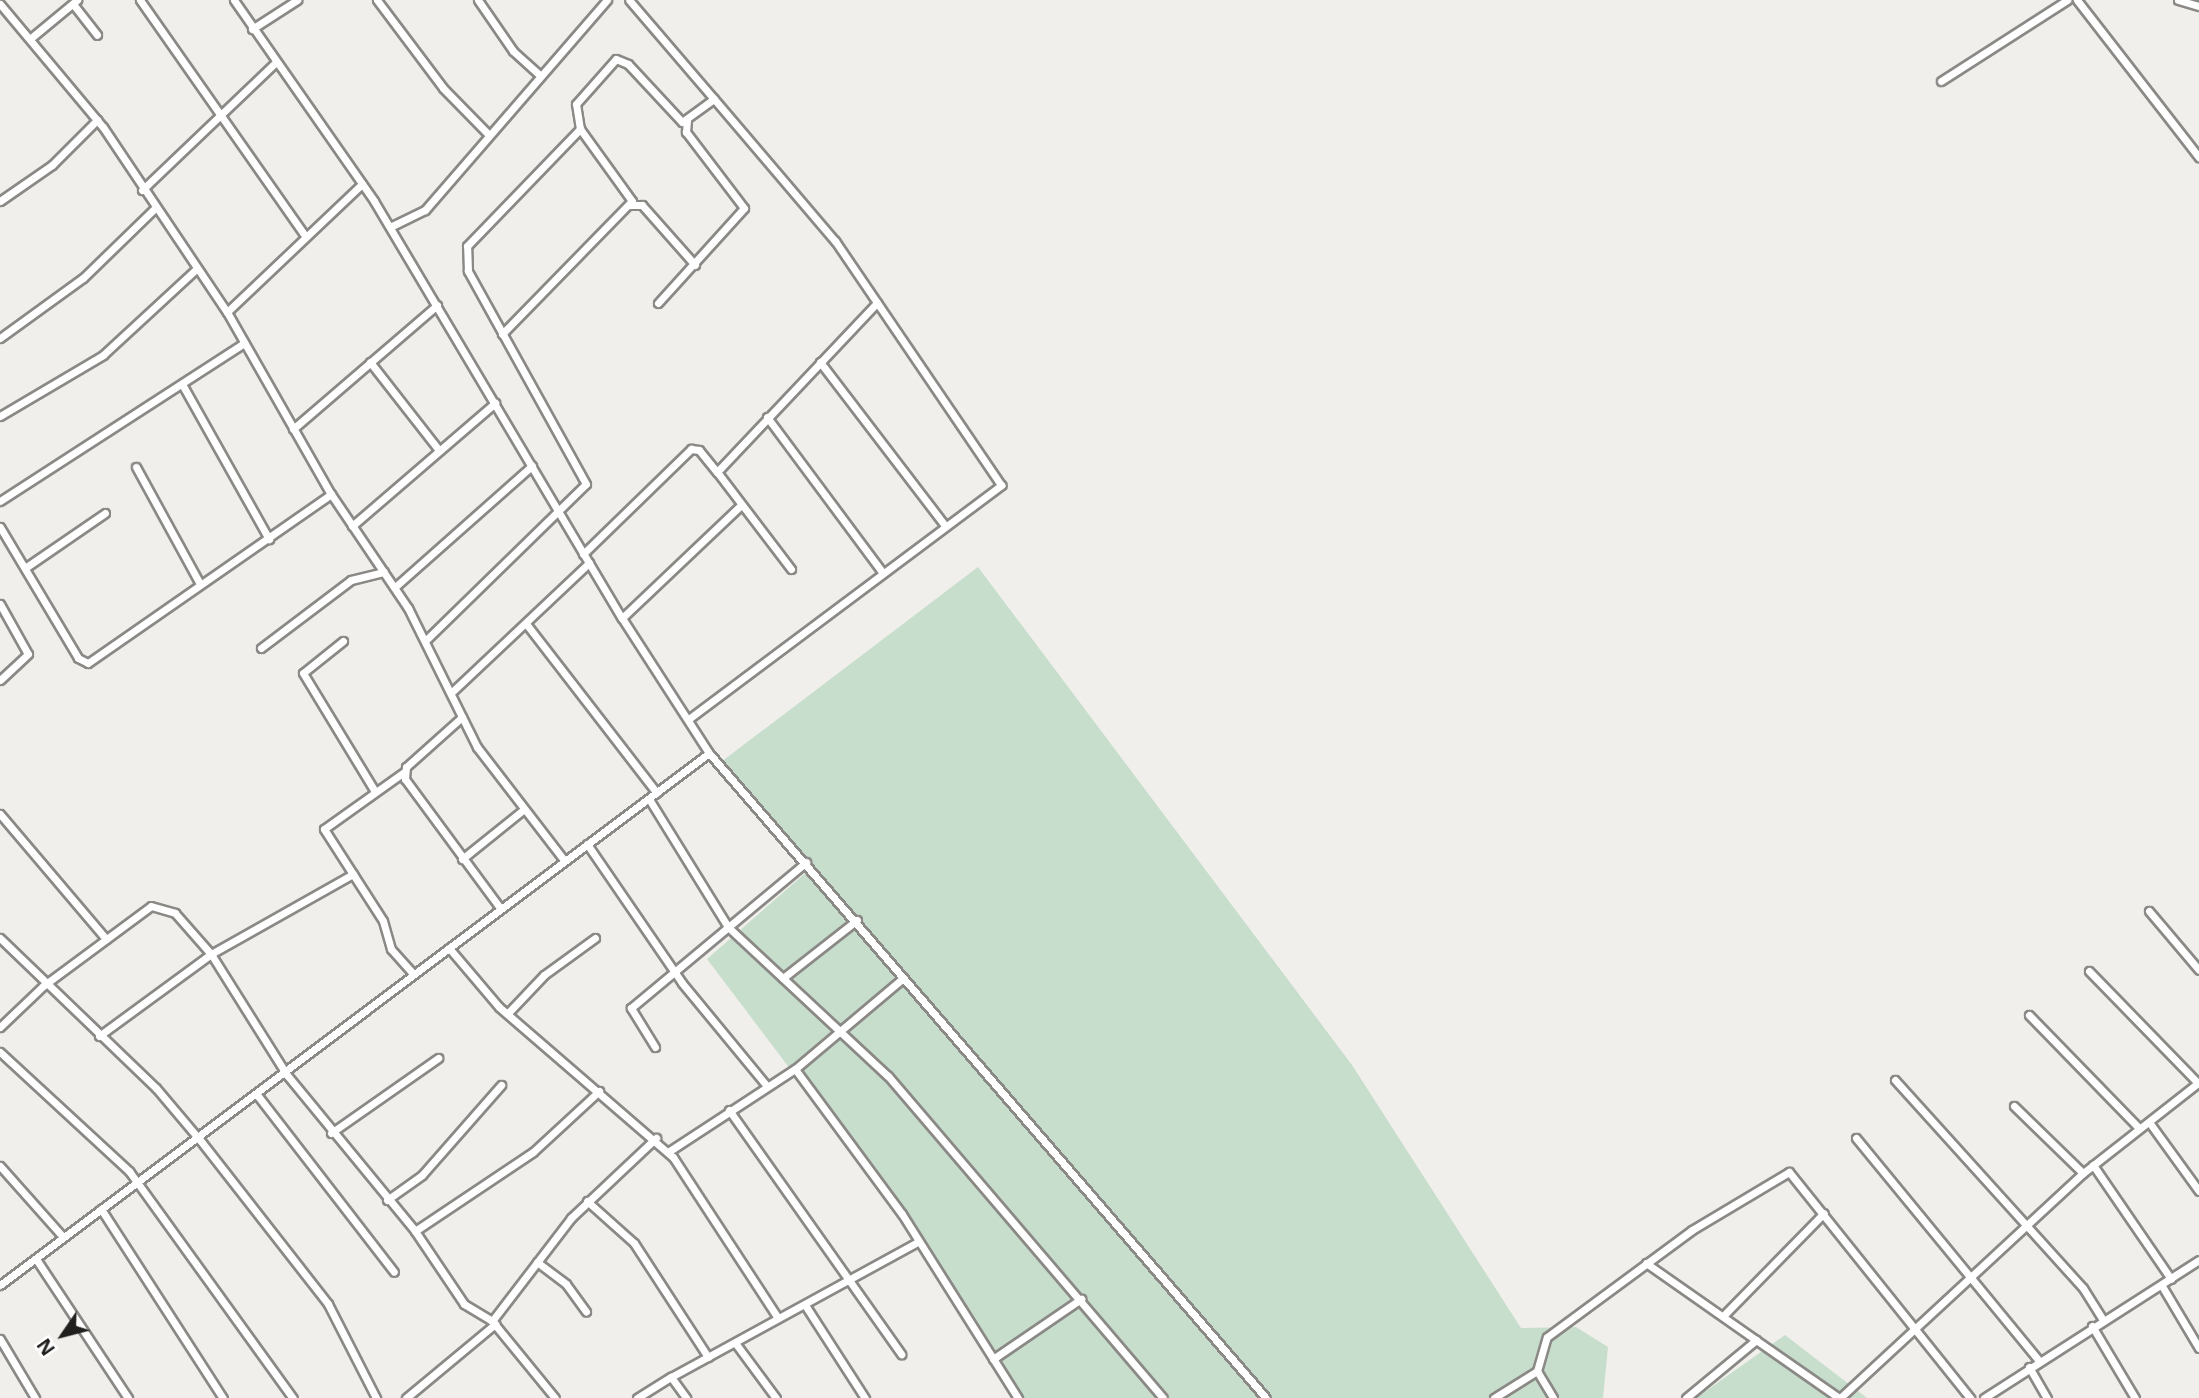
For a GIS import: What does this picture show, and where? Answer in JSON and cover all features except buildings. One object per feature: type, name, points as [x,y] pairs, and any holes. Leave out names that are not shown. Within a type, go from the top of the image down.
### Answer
[{"type":"street","points":[[140,0],[217,116],[306,237]]},
{"type":"street","points":[[234,0],[390,227],[583,554],[622,618],[690,718],[709,753],[857,920],[902,979],[1266,1398]]},
{"type":"street","points":[[252,29],[297,0]]},
{"type":"street","points":[[377,0],[443,88],[488,134]]},
{"type":"street","points":[[478,0],[513,51],[540,75]]},
{"type":"street","points":[[390,227],[425,210],[488,134],[607,0]]},
{"type":"street","points":[[629,0],[835,241],[1000,482],[690,718]]},
{"type":"street","points":[[1941,81],[2067,0]]},
{"type":"street","points":[[2077,0],[2199,157]]},
{"type":"street","points":[[2178,0],[2199,6]]},
{"type":"street","points":[[31,38],[75,2],[97,35]]},
{"type":"street","points":[[0,4],[97,120],[153,210],[227,312],[331,494],[395,587],[426,640],[453,691],[463,717],[523,810],[564,860]]},
{"type":"street","points":[[502,334],[630,205],[631,192],[580,129],[576,104],[616,59],[628,64],[676,119],[687,121],[714,99]]},
{"type":"street","points":[[142,190],[276,62]]},
{"type":"street","points":[[0,201],[52,165],[97,120]]},
{"type":"street","points":[[658,303],[744,208],[691,138],[687,121]]},
{"type":"street","points":[[426,640],[499,566],[560,515],[583,491],[582,473],[502,334],[464,253],[580,129]]},
{"type":"street","points":[[227,312],[362,184]]},
{"type":"street","points":[[630,205],[642,205],[695,265]]},
{"type":"street","points":[[0,338],[83,278],[153,210]]},
{"type":"street","points":[[0,416],[103,355],[195,270]]},
{"type":"street","points":[[717,472],[766,417],[877,303]]},
{"type":"street","points":[[293,429],[437,305]]},
{"type":"street","points":[[0,502],[244,343]]},
{"type":"street","points":[[370,362],[438,449]]},
{"type":"street","points":[[820,362],[944,524]]},
{"type":"street","points":[[182,384],[269,538]]},
{"type":"street","points":[[352,526],[438,449],[495,404]]},
{"type":"street","points":[[766,417],[882,572]]},
{"type":"street","points":[[583,554],[691,449],[699,450],[791,569]]},
{"type":"street","points":[[395,587],[532,466]]},
{"type":"street","points":[[136,467],[200,584]]},
{"type":"street","points":[[0,527],[83,663],[331,494]]},
{"type":"street","points":[[622,618],[741,505]]},
{"type":"street","points":[[25,568],[105,513]]},
{"type":"street","points":[[453,691],[527,625],[589,563]]},
{"type":"street","points":[[261,648],[351,580],[384,572]]},
{"type":"street","points":[[0,604],[28,654],[0,680]]},
{"type":"street","points":[[527,625],[657,793]]},
{"type":"street","points":[[343,641],[303,673],[374,789]]},
{"type":"street","points":[[412,972],[391,949],[383,921],[324,829],[374,789],[404,772],[463,717]]},
{"type":"street","points":[[0,1285],[137,1182],[200,1140],[287,1075],[412,972],[449,948],[709,753]]},
{"type":"street","points":[[404,772],[462,859],[500,908]]},
{"type":"street","points":[[649,799],[729,927],[888,1076],[944,1149],[1081,1299],[1164,1398]]},
{"type":"street","points":[[462,859],[523,810]]},
{"type":"street","points":[[0,814],[106,939]]},
{"type":"street","points":[[587,844],[676,973],[767,1086]]},
{"type":"street","points":[[655,1047],[629,1012],[806,862]]},
{"type":"street","points":[[99,1036],[211,954],[353,874]]},
{"type":"street","points":[[0,1027],[43,986],[151,906],[175,913],[211,954],[287,1075],[331,1133],[415,1231],[464,1304],[494,1323],[555,1398]]},
{"type":"street","points":[[2149,911],[2199,970]]},
{"type":"street","points":[[783,978],[857,920]]},
{"type":"street","points":[[0,938],[43,986],[99,1036],[200,1140],[328,1304],[376,1398]]},
{"type":"street","points":[[508,1013],[544,975],[596,938]]},
{"type":"street","points":[[449,948],[508,1013],[656,1138],[778,1318]]},
{"type":"street","points":[[1646,1263],[1725,1314],[1756,1340],[1840,1398],[2083,1172],[2198,1082],[2089,971]]},
{"type":"street","points":[[668,1152],[795,1069],[902,979]]},
{"type":"street","points":[[2029,1015],[2139,1128]]},
{"type":"street","points":[[0,1052],[137,1182],[293,1398]]},
{"type":"street","points":[[331,1133],[438,1058]]},
{"type":"street","points":[[795,1069],[902,1214],[916,1243],[993,1359],[1014,1397]]},
{"type":"street","points":[[1895,1080],[2103,1320]]},
{"type":"street","points":[[387,1200],[422,1175],[501,1085]]},
{"type":"street","points":[[415,1231],[533,1152],[599,1091]]},
{"type":"street","points":[[258,1096],[394,1272]]},
{"type":"street","points":[[2014,1106],[2083,1172]]},
{"type":"street","points":[[729,1110],[901,1354]]},
{"type":"street","points":[[2149,1122],[2199,1191]]},
{"type":"street","points":[[406,1398],[494,1323],[537,1262],[587,1201],[656,1138]]},
{"type":"street","points":[[1856,1138],[2039,1361]]},
{"type":"street","points":[[2092,1165],[2171,1279]]},
{"type":"street","points":[[0,1166],[64,1237]]},
{"type":"street","points":[[1494,1398],[1537,1371],[1547,1337],[1646,1263],[1789,1172],[1970,1398]]},
{"type":"street","points":[[587,1201],[634,1243],[708,1357]]},
{"type":"street","points":[[101,1209],[223,1398]]},
{"type":"street","points":[[1725,1314],[1824,1213]]},
{"type":"street","points":[[637,1398],[805,1305],[846,1279],[916,1243]]},
{"type":"street","points":[[36,1259],[128,1398]]},
{"type":"street","points":[[1984,1398],[2092,1326],[2161,1286],[2199,1260]]},
{"type":"street","points":[[537,1262],[586,1312]]},
{"type":"street","points":[[2161,1286],[2199,1349]]},
{"type":"street","points":[[993,1359],[1081,1299]]},
{"type":"street","points":[[805,1305],[865,1398]]},
{"type":"street","points":[[2092,1326],[2135,1398]]},
{"type":"street","points":[[0,1339],[35,1398]]},
{"type":"street","points":[[1686,1398],[1756,1340]]},
{"type":"street","points":[[737,1343],[776,1398]]},
{"type":"street","points":[[2029,1367],[2047,1398]]},
{"type":"street","points":[[1537,1371],[1553,1398]]},
{"type":"street","points":[[671,1377],[686,1398]]},
{"type":"green space","points":[[978,567],[1352,1065],[1521,1328],[1576,1327],[1608,1347],[1603,1398],[1024,1398],[908,1225],[707,959],[810,869],[721,762]]},
{"type":"green space","points":[[1785,1335],[1867,1398],[1696,1398]]}]
